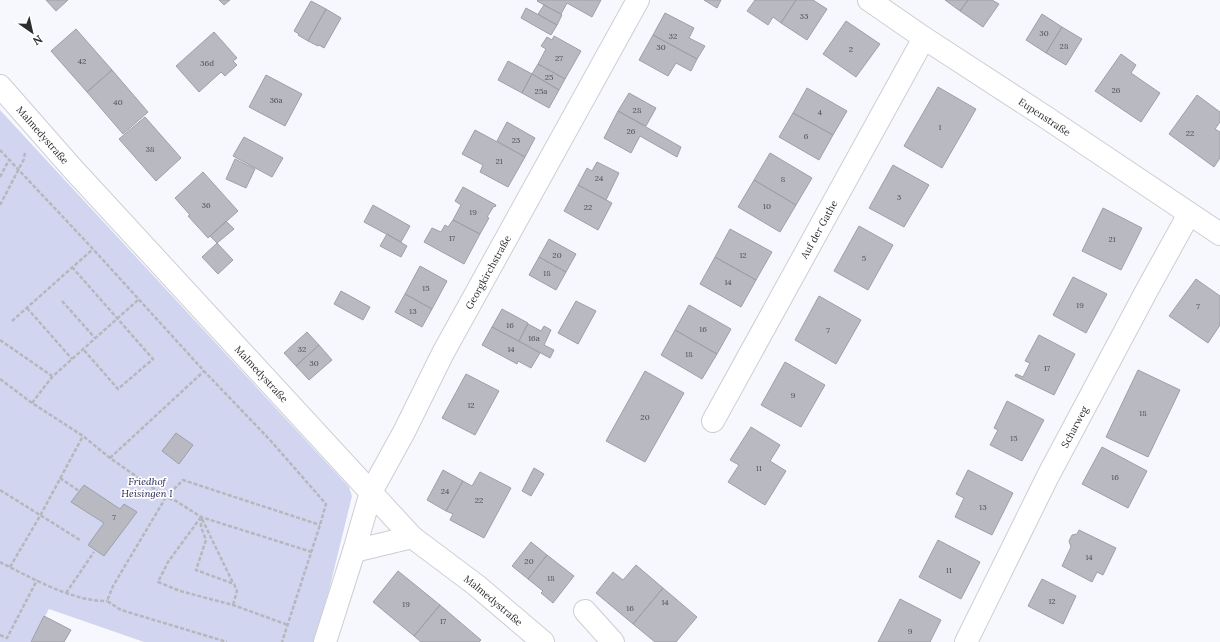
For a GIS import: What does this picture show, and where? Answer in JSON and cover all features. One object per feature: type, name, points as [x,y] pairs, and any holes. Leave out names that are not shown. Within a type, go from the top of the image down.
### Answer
[{"type":"street","name":"Georgkirchstraße","points":[[325,642],[371,492],[404,432],[444,353],[638,0]]},
{"type":"street","name":"Eupenstraße","points":[[869,0],[1220,234]]},
{"type":"street","name":"Auf der Gathe","points":[[713,420],[924,38]]},
{"type":"street","name":"Malmedystraße","points":[[0,86],[72,168],[412,536],[476,585],[543,642]]},
{"type":"street","name":"Scharweg","points":[[966,642],[1048,476],[1189,214]]},
{"type":"street","points":[[354,551],[412,536]]},
{"type":"street","points":[[585,611],[613,642]]},
{"type":"path","points":[[0,205],[24,159],[31,122]]},
{"type":"path","points":[[0,150],[204,371],[270,440],[326,504],[312,552],[282,642]]},
{"type":"path","points":[[0,177],[9,160]]},
{"type":"path","points":[[12,321],[93,249]]},
{"type":"path","points":[[72,267],[153,359],[118,389],[83,349]]},
{"type":"path","points":[[32,403],[52,376],[138,300]]},
{"type":"path","points":[[62,301],[95,338]]},
{"type":"path","points":[[26,308],[72,359]]},
{"type":"path","points":[[0,340],[52,376]]},
{"type":"path","points":[[110,458],[204,371]]},
{"type":"path","points":[[0,379],[32,403],[83,436],[110,458],[166,498],[176,501],[201,517],[312,552]]},
{"type":"path","points":[[10,567],[40,516],[83,436]]},
{"type":"path","points":[[60,478],[79,491]]},
{"type":"path","points":[[107,601],[113,586],[166,498],[183,480],[320,525]]},
{"type":"path","points":[[0,490],[80,540]]},
{"type":"path","points":[[201,517],[237,591],[233,605]]},
{"type":"path","points":[[201,517],[201,527],[206,540],[196,570],[234,584]]},
{"type":"path","points":[[201,517],[168,562],[158,582],[180,591],[233,605],[288,625]]},
{"type":"path","points":[[66,593],[94,552]]},
{"type":"path","points":[[0,562],[66,593],[96,601],[107,601],[121,610],[227,642]]},
{"type":"path","points":[[0,635],[7,638],[36,580]]},
{"type":"green space","name":"Friedhof Heisingen I","points":[[0,110],[349,487],[352,496],[329,590],[314,642],[144,642],[49,609],[31,642],[0,642]]},
{"type":"building","points":[[46,0],[68,0],[56,11]]},
{"type":"building","points":[[219,0],[230,0],[224,5]]},
{"type":"building","points":[[601,0],[592,17],[567,3],[561,14],[537,1]]},
{"type":"building","points":[[704,0],[721,0],[717,8]]},
{"type":"building","points":[[755,0],[796,0],[781,23],[773,17],[768,25],[747,11]]},
{"type":"building","points":[[796,0],[813,0],[827,9],[807,40],[781,23]]},
{"type":"building","points":[[945,0],[968,0],[960,11]]},
{"type":"building","points":[[968,0],[992,0],[999,4],[983,27],[960,11]]},
{"type":"building","points":[[311,1],[326,9],[308,41],[294,31]]},
{"type":"building","points":[[544,5],[562,15],[557,25],[538,14]]},
{"type":"building","points":[[526,8],[557,25],[551,35],[521,18]]},
{"type":"building","points":[[326,9],[341,18],[324,48],[308,41]]},
{"type":"building","points":[[665,13],[694,28],[689,38],[705,46],[697,59],[653,35]]},
{"type":"building","points":[[1042,14],[1062,27],[1046,53],[1026,40]]},
{"type":"building","points":[[846,21],[880,44],[856,77],[823,54]]},
{"type":"building","points":[[1062,27],[1082,39],[1066,65],[1046,53]]},
{"type":"building","points":[[76,29],[112,70],[87,92],[51,51]]},
{"type":"building","points":[[214,32],[237,58],[233,61],[237,65],[225,76],[221,72],[199,92],[176,66]]},
{"type":"building","points":[[653,35],[697,59],[691,71],[676,63],[668,76],[639,60]]},
{"type":"building","points":[[554,36],[581,51],[565,79],[538,64],[546,49],[541,46],[547,37],[552,40]]},
{"type":"building","points":[[1121,54],[1136,65],[1131,73],[1160,93],[1141,122],[1095,91]]},
{"type":"building","points":[[508,61],[532,74],[522,93],[498,80]]},
{"type":"building","points":[[538,64],[565,79],[559,90],[532,74]]},
{"type":"building","points":[[112,70],[148,112],[123,134],[87,92]]},
{"type":"building","points":[[532,74],[559,90],[549,108],[522,93]]},
{"type":"building","points":[[266,75],[302,94],[285,126],[249,107]]},
{"type":"building","points":[[938,87],[976,109],[942,168],[904,146]]},
{"type":"building","points":[[807,88],[847,111],[833,135],[793,113]]},
{"type":"building","points":[[629,93],[656,108],[646,126],[618,111]]},
{"type":"building","points":[[1197,95],[1220,112],[1220,122],[1215,129],[1220,132],[1220,158],[1214,167],[1169,134]]},
{"type":"building","points":[[618,111],[681,147],[677,157],[640,136],[631,153],[604,138]]},
{"type":"building","points":[[793,113],[833,135],[819,160],[779,137]]},
{"type":"building","points":[[145,117],[181,158],[156,181],[119,139]]},
{"type":"building","points":[[507,122],[535,138],[525,157],[497,141]]},
{"type":"building","points":[[475,130],[525,157],[508,187],[480,172],[483,165],[462,154]]},
{"type":"building","points":[[244,137],[283,158],[272,177],[233,156]]},
{"type":"building","points":[[770,153],[812,178],[796,205],[754,180]]},
{"type":"building","points":[[235,159],[255,169],[246,188],[226,179]]},
{"type":"building","points":[[597,162],[619,173],[606,200],[578,185],[587,168],[592,171]]},
{"type":"building","points":[[893,165],[929,185],[904,227],[869,208]]},
{"type":"building","points":[[203,172],[238,211],[208,238],[188,216],[190,215],[175,198]]},
{"type":"building","points":[[754,180],[796,205],[780,232],[738,207]]},
{"type":"building","points":[[578,185],[612,203],[598,230],[564,211]]},
{"type":"building","points":[[463,187],[496,205],[487,217],[489,218],[480,234],[453,220],[461,205],[455,201]]},
{"type":"building","points":[[373,205],[410,226],[401,242],[364,222]]},
{"type":"building","points":[[1103,208],[1142,228],[1121,270],[1082,251]]},
{"type":"building","points":[[453,220],[480,234],[464,264],[424,242],[432,228],[441,232],[445,225],[448,227]]},
{"type":"building","points":[[226,221],[234,229],[217,243],[210,236]]},
{"type":"building","points":[[859,226],[893,245],[868,290],[834,271]]},
{"type":"building","points":[[730,229],[772,252],[756,280],[715,257]]},
{"type":"building","points":[[387,234],[407,246],[401,257],[380,246]]},
{"type":"building","points":[[549,239],[576,254],[566,272],[539,257]]},
{"type":"building","points":[[217,243],[233,260],[218,274],[202,257]]},
{"type":"building","points":[[539,257],[566,272],[556,290],[529,275]]},
{"type":"building","points":[[715,257],[756,280],[741,307],[700,284]]},
{"type":"building","points":[[420,266],[447,281],[432,309],[405,294]]},
{"type":"building","points":[[1073,277],[1107,294],[1086,333],[1053,315]]},
{"type":"building","points":[[1196,279],[1220,296],[1220,325],[1208,343],[1169,316]]},
{"type":"building","points":[[341,291],[370,307],[363,320],[334,304]]},
{"type":"building","points":[[405,294],[432,309],[422,327],[395,312]]},
{"type":"building","points":[[819,296],[861,320],[836,364],[795,340]]},
{"type":"building","points":[[576,301],[596,311],[578,344],[558,333]]},
{"type":"building","points":[[689,305],[731,329],[717,354],[675,330]]},
{"type":"building","points":[[502,309],[528,323],[519,341],[492,327]]},
{"type":"building","points":[[528,324],[541,331],[544,326],[551,330],[544,345],[554,350],[550,358],[519,341]]},
{"type":"building","points":[[492,327],[540,353],[531,368],[518,361],[517,364],[482,345]]},
{"type":"building","points":[[675,330],[717,354],[702,379],[661,355]]},
{"type":"building","points":[[307,332],[319,345],[296,366],[284,353]]},
{"type":"building","points":[[1039,335],[1075,354],[1054,395],[1015,376],[1016,374],[1023,377],[1030,363],[1025,361]]},
{"type":"building","points":[[319,345],[332,360],[309,380],[296,366]]},
{"type":"building","points":[[785,362],[825,385],[801,427],[761,405]]},
{"type":"building","points":[[1138,370],[1180,390],[1148,457],[1106,437]]},
{"type":"building","points":[[645,371],[684,393],[645,462],[606,441]]},
{"type":"building","points":[[466,374],[499,391],[475,435],[442,418]]},
{"type":"building","points":[[1007,401],[1044,420],[1022,461],[990,445],[998,430],[994,428]]},
{"type":"building","points":[[751,427],[780,445],[770,461],[786,471],[765,505],[728,482],[739,465],[730,460]]},
{"type":"building","points":[[176,433],[193,445],[179,464],[162,451]]},
{"type":"building","points":[[1102,447],[1147,471],[1128,508],[1082,484]]},
{"type":"building","points":[[534,468],[544,474],[531,496],[522,491]]},
{"type":"building","points":[[443,470],[463,481],[446,511],[427,500]]},
{"type":"building","points":[[968,470],[1013,493],[992,535],[955,517],[964,498],[956,494]]},
{"type":"building","points":[[480,472],[511,488],[484,538],[450,520],[453,514],[446,511],[463,481],[472,486]]},
{"type":"building","points":[[84,485],[120,509],[124,504],[137,512],[104,556],[88,545],[104,523],[71,502]]},
{"type":"building","points":[[1079,530],[1116,548],[1103,575],[1097,572],[1092,582],[1062,566],[1071,547],[1069,541],[1072,535],[1077,534]]},
{"type":"building","points":[[938,540],[980,562],[961,599],[919,577]]},
{"type":"building","points":[[531,542],[547,555],[528,579],[512,566]]},
{"type":"building","points":[[547,555],[574,576],[553,603],[541,593],[543,591],[528,579]]},
{"type":"building","points":[[636,565],[663,588],[633,624],[596,593],[613,572],[623,580]]},
{"type":"building","points":[[398,571],[440,605],[414,636],[373,602]]},
{"type":"building","points":[[1042,579],[1076,596],[1063,624],[1028,606]]},
{"type":"building","points":[[663,588],[697,617],[676,642],[655,642],[633,624]]},
{"type":"building","points":[[900,599],[941,620],[930,642],[878,642]]},
{"type":"building","points":[[440,605],[481,640],[479,642],[421,642],[414,636]]},
{"type":"building","points":[[44,616],[71,630],[64,642],[31,642]]}]
